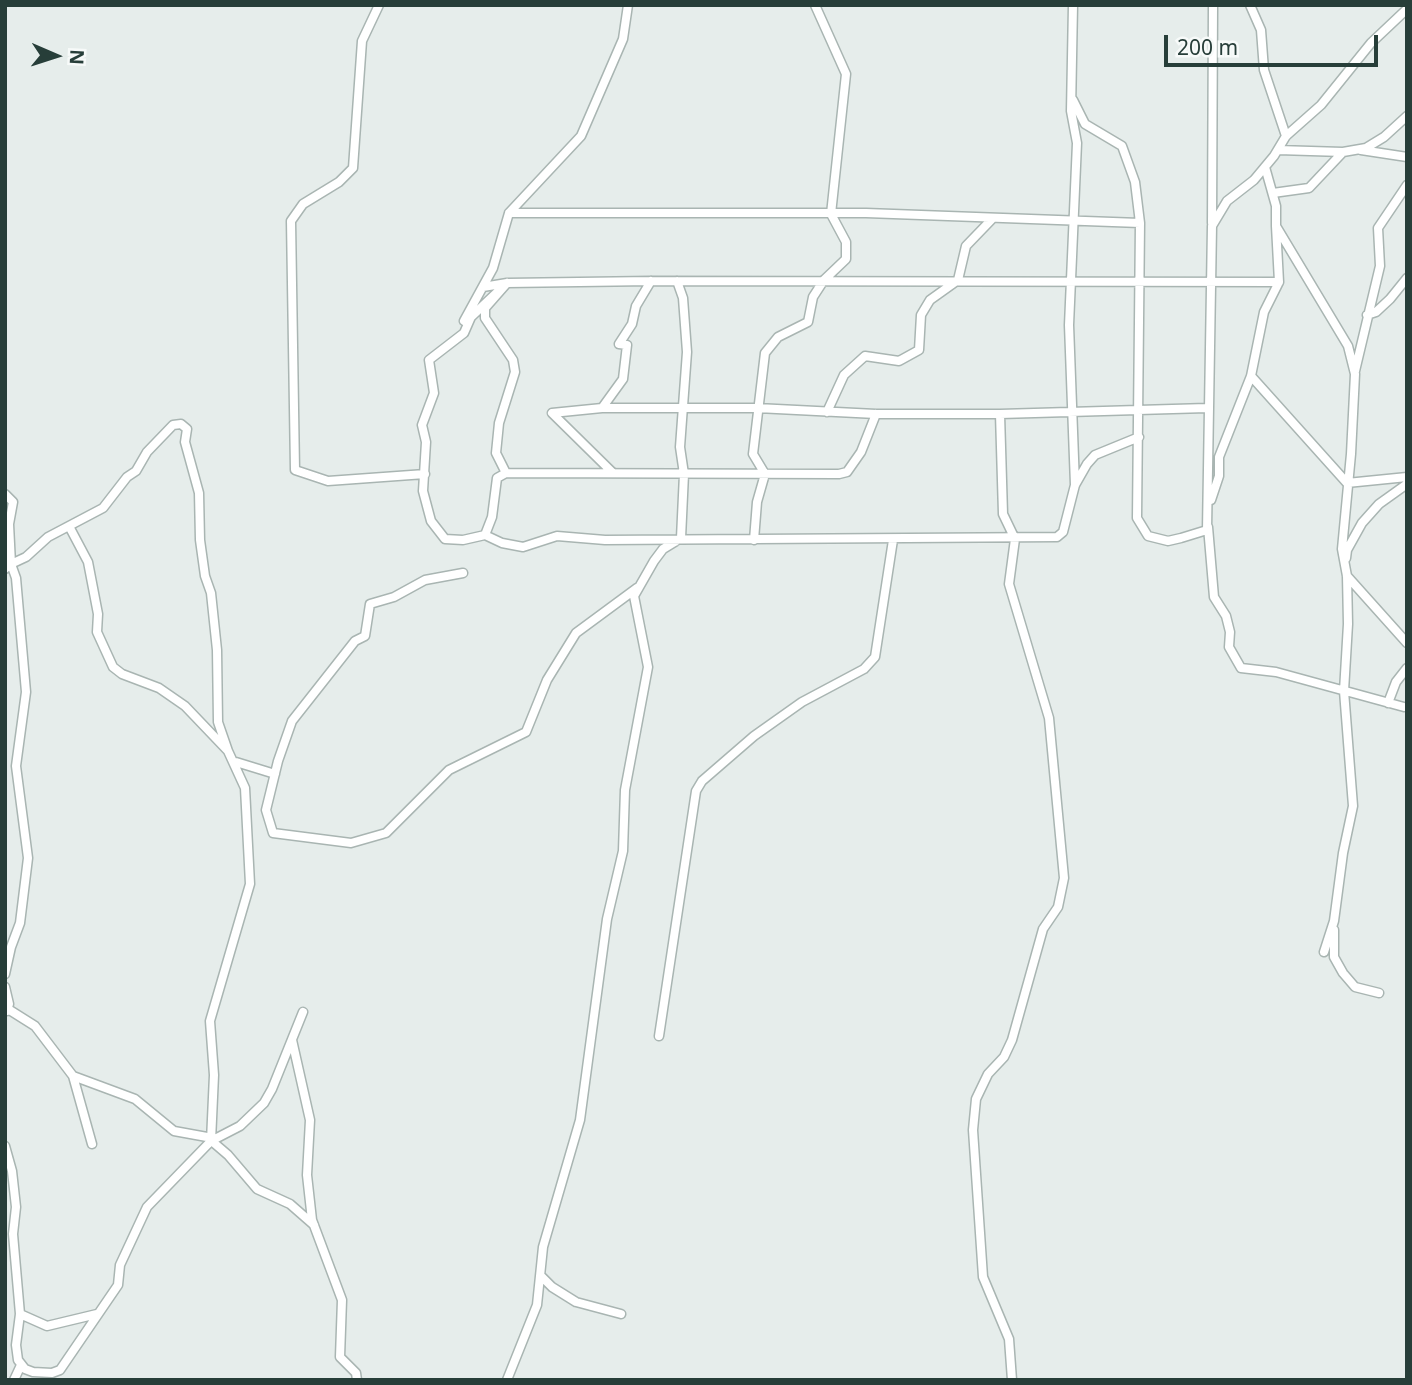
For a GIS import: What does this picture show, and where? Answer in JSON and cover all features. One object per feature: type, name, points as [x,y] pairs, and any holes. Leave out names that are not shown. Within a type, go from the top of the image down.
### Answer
[{"type":"street","points":[[379,5],[362,41],[353,168],[339,182],[303,204],[290,222],[295,470],[328,481],[425,474]]},
{"type":"street","points":[[458,337],[493,268],[509,213],[581,136],[623,39],[628,5]]},
{"type":"street","points":[[754,540],[757,502],[765,474],[753,454],[765,353],[778,337],[808,323],[813,297],[824,280],[846,259],[846,242],[831,214],[846,74],[815,5]]},
{"type":"street","points":[[1073,5],[1073,100],[1070,111],[1077,143],[1069,281],[1070,412],[1075,485]]},
{"type":"street","points":[[1213,5],[1207,530],[1214,597],[1226,616],[1230,632],[1229,647],[1241,668],[1276,672],[1404,707]]},
{"type":"street","points":[[1250,5],[1261,30],[1264,70],[1286,136]]},
{"type":"street","points":[[1212,226],[1227,201],[1265,167],[1286,136],[1321,105],[1371,43],[1407,9]]},
{"type":"street","points":[[1073,100],[1085,124],[1122,146],[1135,182],[1140,223],[1141,281],[1136,504],[1142,529],[1148,536],[1168,541],[1207,530]]},
{"type":"street","points":[[1278,150],[1342,154],[1384,138],[1407,116]]},
{"type":"street","points":[[1357,150],[1407,157]]},
{"type":"street","points":[[1273,193],[1309,188],[1342,154]]},
{"type":"street","points":[[1207,530],[1212,494],[1219,476],[1219,457],[1251,376],[1264,312],[1279,282],[1273,193],[1265,167]]},
{"type":"street","points":[[1379,993],[1355,987],[1343,973],[1335,957],[1334,921],[1343,853],[1353,806],[1344,691],[1347,576],[1342,549],[1354,374],[1380,266],[1378,228],[1407,185]]},
{"type":"street","points":[[509,213],[831,214],[1140,223]]},
{"type":"street","points":[[827,412],[844,375],[865,356],[899,361],[919,350],[921,315],[930,300],[958,280],[966,246],[993,218]]},
{"type":"street","points":[[1276,226],[1348,346],[1354,374]]},
{"type":"street","points":[[1367,315],[1377,312],[1407,278]]},
{"type":"street","points":[[483,287],[507,283],[651,281],[1279,282]]},
{"type":"street","points":[[602,408],[623,379],[627,345],[619,344],[632,324],[636,306],[651,281]]},
{"type":"street","points":[[677,281],[686,322],[685,408],[680,447],[684,474],[681,538]]},
{"type":"street","points":[[507,283],[471,317],[464,333],[429,360],[434,394],[422,425],[426,442],[422,491],[430,521],[445,539],[463,540],[485,535],[523,547],[557,536],[605,540],[754,540],[811,537],[893,540],[1015,539],[1061,535],[1075,485],[1095,455],[1139,437]]},
{"type":"street","points":[[506,473],[496,453],[499,423],[514,372],[513,359],[485,318],[485,308],[507,283]]},
{"type":"street","points":[[1251,376],[1347,483]]},
{"type":"street","points":[[613,473],[552,414],[602,408],[757,408],[876,414],[1000,414],[1207,408]]},
{"type":"street","points":[[485,535],[492,517],[498,478],[506,473],[831,475],[847,471],[861,452],[876,414]]},
{"type":"street","points":[[1000,414],[1003,514],[1015,539],[1009,584],[1049,718],[1064,878],[1058,907],[1043,929],[1012,1040],[1004,1057],[988,1074],[976,1099],[974,1120],[977,1223],[983,1277],[1009,1339],[1012,1380]]},
{"type":"street","points":[[8,566],[26,557],[48,537],[103,508],[127,477],[136,471],[147,452],[173,425],[181,425],[187,429],[185,442],[199,493],[200,540],[205,576],[211,593],[217,650],[218,722],[228,751]]},
{"type":"street","points":[[1347,483],[1407,477]]},
{"type":"street","points":[[1345,565],[1347,550],[1362,523],[1379,504],[1407,484]]},
{"type":"street","points":[[5,494],[13,502],[9,524],[8,566],[16,578],[26,692],[16,766],[28,859],[20,923],[5,974]]},
{"type":"street","points":[[70,527],[88,562],[98,614],[97,632],[113,667],[122,674],[159,688],[185,706],[236,762],[247,798],[250,884],[241,911],[238,934],[225,961],[210,1021],[214,1075],[211,1141]]},
{"type":"street","points":[[507,1380],[537,1305],[543,1247],[580,1120],[607,919],[623,851],[625,790],[648,667],[634,596],[663,549],[681,538]]},
{"type":"street","points":[[659,1036],[696,792],[702,781],[754,736],[802,702],[864,668],[875,657],[893,540]]},
{"type":"street","points":[[463,573],[425,580],[394,597],[370,604],[365,636],[355,641],[292,721],[266,810],[273,833],[352,843],[386,832],[449,771],[526,732],[547,680],[576,633],[639,585]]},
{"type":"street","points":[[1347,576],[1407,643]]},
{"type":"street","points":[[1388,703],[1396,682],[1407,668]]},
{"type":"street","points":[[236,762],[275,774]]},
{"type":"street","points":[[1324,952],[1334,921]]},
{"type":"street","points":[[5,987],[7,1011],[35,1026],[73,1076],[92,1144]]},
{"type":"street","points":[[21,1364],[42,1375],[60,1370],[118,1285],[120,1265],[147,1207],[211,1141],[240,1126],[264,1103],[303,1012]]},
{"type":"street","points":[[292,1040],[310,1120],[307,1175],[314,1225],[342,1300],[340,1357],[355,1373],[357,1380]]},
{"type":"street","points":[[73,1076],[135,1099],[174,1131],[207,1137],[229,1155],[257,1188],[290,1204],[314,1225]]},
{"type":"street","points":[[5,1146],[12,1171],[16,1207],[13,1234],[20,1314],[16,1345],[21,1364],[14,1380]]},
{"type":"street","points":[[541,1276],[576,1302],[621,1314]]},
{"type":"street","points":[[20,1314],[47,1326],[97,1314]]}]
